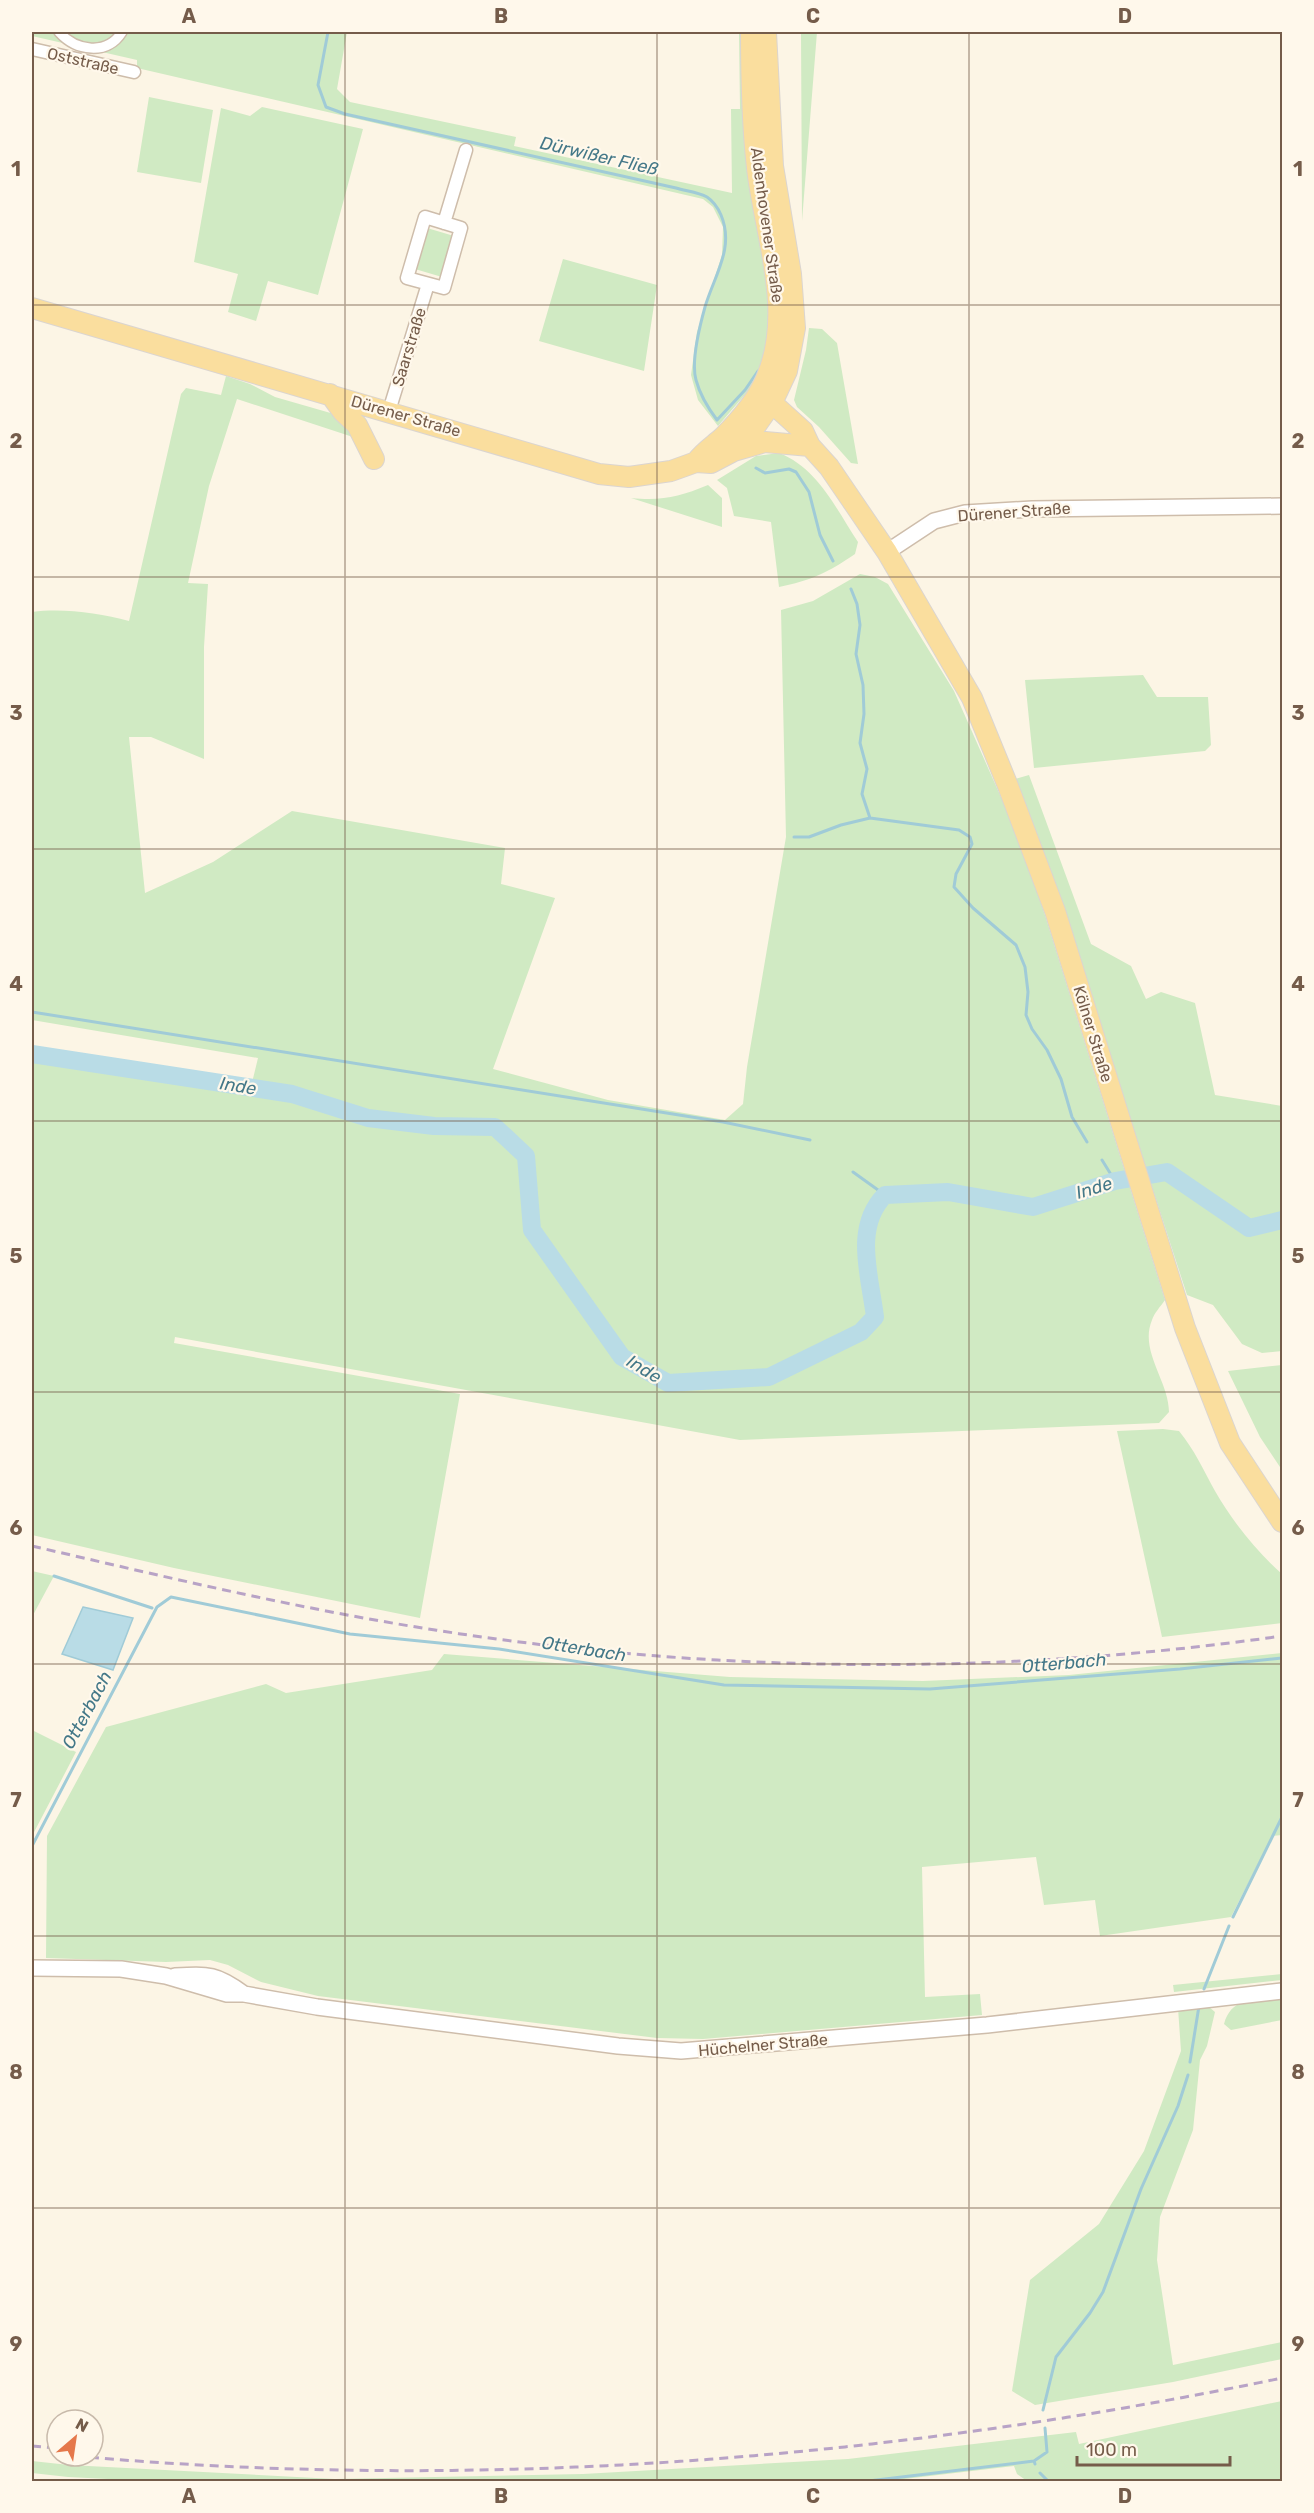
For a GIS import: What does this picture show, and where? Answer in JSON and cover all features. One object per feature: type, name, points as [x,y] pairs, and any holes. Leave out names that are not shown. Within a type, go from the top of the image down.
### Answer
[{"type":"main road","name":"Aldenhovener Straße","points":[[751,32],[757,167],[777,277],[779,326],[762,404]]},
{"type":"main road","name":"Aldenhovener Straße","points":[[696,462],[703,452],[762,404],[786,371],[795,328],[791,274],[773,166],[766,32]]},
{"type":"main road","name":"Dürener Straße","points":[[32,308],[614,477],[662,473],[696,462],[711,463],[732,452],[762,404]]},
{"type":"main road","points":[[330,394],[343,412],[357,425],[374,459]]},
{"type":"main road","points":[[762,404],[803,431],[810,446],[829,467],[887,552]]},
{"type":"main road","points":[[732,452],[765,442],[810,446]]},
{"type":"main road","name":"Kölner Straße","points":[[887,552],[972,698],[1008,786],[1055,911],[1185,1328],[1230,1443],[1282,1522]]},
{"type":"street","points":[[59,32],[81,54],[110,44],[122,32]]},
{"type":"street","name":"Oststraße","points":[[32,49],[81,54],[134,72]]},
{"type":"street","points":[[444,223],[466,150]]},
{"type":"street","points":[[424,218],[461,228],[444,288],[428,284],[407,278],[424,218]]},
{"type":"street","name":"Saarstraße","points":[[389,411],[428,284]]},
{"type":"street","name":"Dürener Straße","points":[[887,552],[934,521],[965,513],[1032,509],[1282,506]]},
{"type":"street","name":"Hüchelner Straße","points":[[32,1968],[121,1969],[166,1976],[200,1988],[227,1994],[244,1994],[317,2007],[618,2046],[681,2051],[987,2025],[1282,1991]]},
{"type":"green space","points":[[32,32],[347,32],[337,89],[350,102],[516,137],[514,146],[732,193],[731,109],[740,109],[739,32],[743,32],[771,326],[763,364],[755,383],[718,426],[698,400],[691,375],[697,332],[722,255],[723,227],[713,207],[703,199],[137,68],[137,60],[32,36]]},
{"type":"green space","points":[[801,32],[817,32],[802,221]]},
{"type":"green space","points":[[149,97],[213,110],[201,183],[137,172]]},
{"type":"green space","points":[[262,107],[363,129],[318,295],[268,281],[256,321],[228,312],[238,274],[194,262],[221,108],[250,116]]},
{"type":"green space","points":[[427,228],[454,236],[442,277],[415,269]]},
{"type":"green space","points":[[563,259],[657,285],[644,371],[539,341]]},
{"type":"green space","points":[[809,328],[822,329],[837,343],[858,464],[851,463],[819,427],[797,407],[794,400]]},
{"type":"green space","points":[[226,376],[250,384],[275,397],[334,414],[362,440],[237,399],[209,486],[188,583],[208,584],[204,647],[204,759],[151,737],[129,737],[145,893],[213,862],[292,811],[505,848],[501,884],[555,898],[493,1069],[608,1100],[725,1120],[743,1104],[747,1067],[786,837],[781,610],[813,601],[860,574],[875,577],[888,584],[954,691],[1016,831],[1045,915],[1165,1300],[1153,1317],[1149,1332],[1152,1355],[1168,1400],[1169,1412],[1159,1423],[740,1440],[175,1337],[174,1343],[460,1394],[420,1618],[174,1568],[32,1535],[32,1062],[249,1095],[258,1058],[32,1020],[32,612],[81,612],[129,621],[181,394],[186,388],[221,395]]},
{"type":"green space","points":[[779,453],[793,460],[815,479],[834,503],[858,542],[855,554],[837,566],[810,579],[779,587],[771,522],[734,516],[727,488],[717,480],[756,456]]},
{"type":"green space","points":[[708,485],[722,498],[722,527],[631,498],[670,497]]},
{"type":"green space","points":[[1143,675],[1157,697],[1208,697],[1211,745],[1205,751],[1034,768],[1025,680]]},
{"type":"green space","points":[[1029,775],[1091,944],[1131,966],[1146,999],[1161,992],[1195,1003],[1215,1095],[1282,1106],[1282,1351],[1262,1353],[1242,1344],[1213,1305],[1187,1295],[1062,909],[1015,779]]},
{"type":"green space","points":[[1282,1365],[1282,1470],[1260,1437],[1228,1371]]},
{"type":"green space","points":[[1163,1429],[1179,1431],[1237,1525],[1263,1556],[1282,1574],[1282,1623],[1162,1637],[1117,1431]]},
{"type":"green space","points":[[32,1571],[54,1576],[32,1617]]},
{"type":"green space","points":[[1282,1653],[1282,1835],[1272,1836],[1231,1917],[1100,1936],[1095,1900],[1044,1905],[1036,1857],[922,1867],[925,1997],[980,1994],[982,2015],[703,2039],[657,2038],[318,1996],[261,1982],[228,1965],[210,1960],[166,1962],[46,1958],[47,1836],[106,1727],[266,1684],[286,1693],[432,1670],[444,1654],[730,1677],[923,1681],[1069,1675]]},
{"type":"green space","points":[[32,1730],[76,1752],[32,1836]]},
{"type":"green space","points":[[1282,1974],[1282,1980],[1174,1992],[1173,1985]]},
{"type":"green space","points":[[1282,1998],[1282,2020],[1231,2030],[1224,2024],[1233,2008],[1239,2004],[1247,2001]]},
{"type":"green space","points":[[1209,2007],[1215,2012],[1207,2046],[1200,2060],[1193,2130],[1160,2217],[1157,2260],[1173,2365],[1282,2342],[1282,2359],[1173,2382],[1035,2405],[1012,2391],[1030,2280],[1099,2224],[1144,2151],[1181,2051],[1178,2008]]},
{"type":"green space","points":[[1282,2401],[1282,2481],[1027,2481],[1017,2474],[1014,2466],[879,2482],[168,2482],[32,2473],[32,2461],[45,2462],[45,2468],[105,2467],[335,2479],[583,2474],[848,2459],[1076,2432],[1079,2444]]},
{"type":"water","points":[[83,1607],[133,1618],[113,1670],[62,1654]]},
{"type":"waterway","name":"Dürwißer Fließ","points":[[328,32],[318,85],[326,107],[345,114],[676,188],[707,197],[721,215],[726,239],[722,262],[701,323],[695,354],[695,372],[702,396],[717,420],[745,390],[758,371]]},
{"type":"waterway","points":[[756,468],[765,473],[789,469],[796,472],[809,492],[820,535],[833,561]]},
{"type":"waterway","points":[[851,589],[857,604],[860,625],[856,654],[863,685],[864,714],[860,743],[867,769],[862,794],[870,818],[959,830],[970,837],[972,844],[956,874],[954,887],[973,908],[1016,945],[1025,967],[1028,992],[1026,1015],[1061,1079],[1072,1117],[1087,1142]]},
{"type":"waterway","points":[[794,837],[809,837],[841,825],[870,818]]},
{"type":"waterway","points":[[32,1012],[723,1122],[810,1140]]},
{"type":"waterway","name":"Inde","points":[[32,1054],[292,1094],[368,1118],[434,1126],[495,1127],[526,1156],[532,1230],[622,1357],[668,1383],[769,1377],[861,1332],[875,1317],[866,1237],[875,1208],[885,1195],[948,1192],[1033,1207],[1115,1181],[1167,1172],[1249,1228],[1282,1220]]},
{"type":"waterway","points":[[1102,1160],[1115,1181]]},
{"type":"waterway","points":[[853,1172],[885,1195]]},
{"type":"waterway","points":[[54,1576],[152,1608]]},
{"type":"waterway","name":"Otterbach","points":[[32,1846],[157,1607],[171,1597],[350,1634],[499,1649],[724,1685],[930,1689],[1180,1669],[1282,1658]]},
{"type":"waterway","points":[[1233,1917],[1282,1817]]},
{"type":"waterway","points":[[1204,1989],[1229,1926]]},
{"type":"waterway","points":[[1190,2062],[1199,2006]]},
{"type":"waterway","points":[[1043,2410],[1056,2357],[1103,2292],[1141,2189],[1178,2106],[1188,2075]]},
{"type":"waterway","points":[[1035,2464],[1034,2461],[1047,2452],[1045,2428]]},
{"type":"waterway","points":[[860,2482],[1034,2461]]},
{"type":"waterway","points":[[1040,2473],[1049,2482]]},
{"type":"railway","points":[[32,1546],[233,1592],[384,1622],[540,1645],[646,1655],[752,1662],[965,1663],[1071,1658],[1177,1649],[1282,1636]]},
{"type":"railway","points":[[105,2458],[227,2466],[378,2471],[530,2469],[682,2461],[833,2448],[983,2430],[1133,2406],[1282,2378]]},
{"type":"railway","points":[[32,2446],[45,2447]]}]
